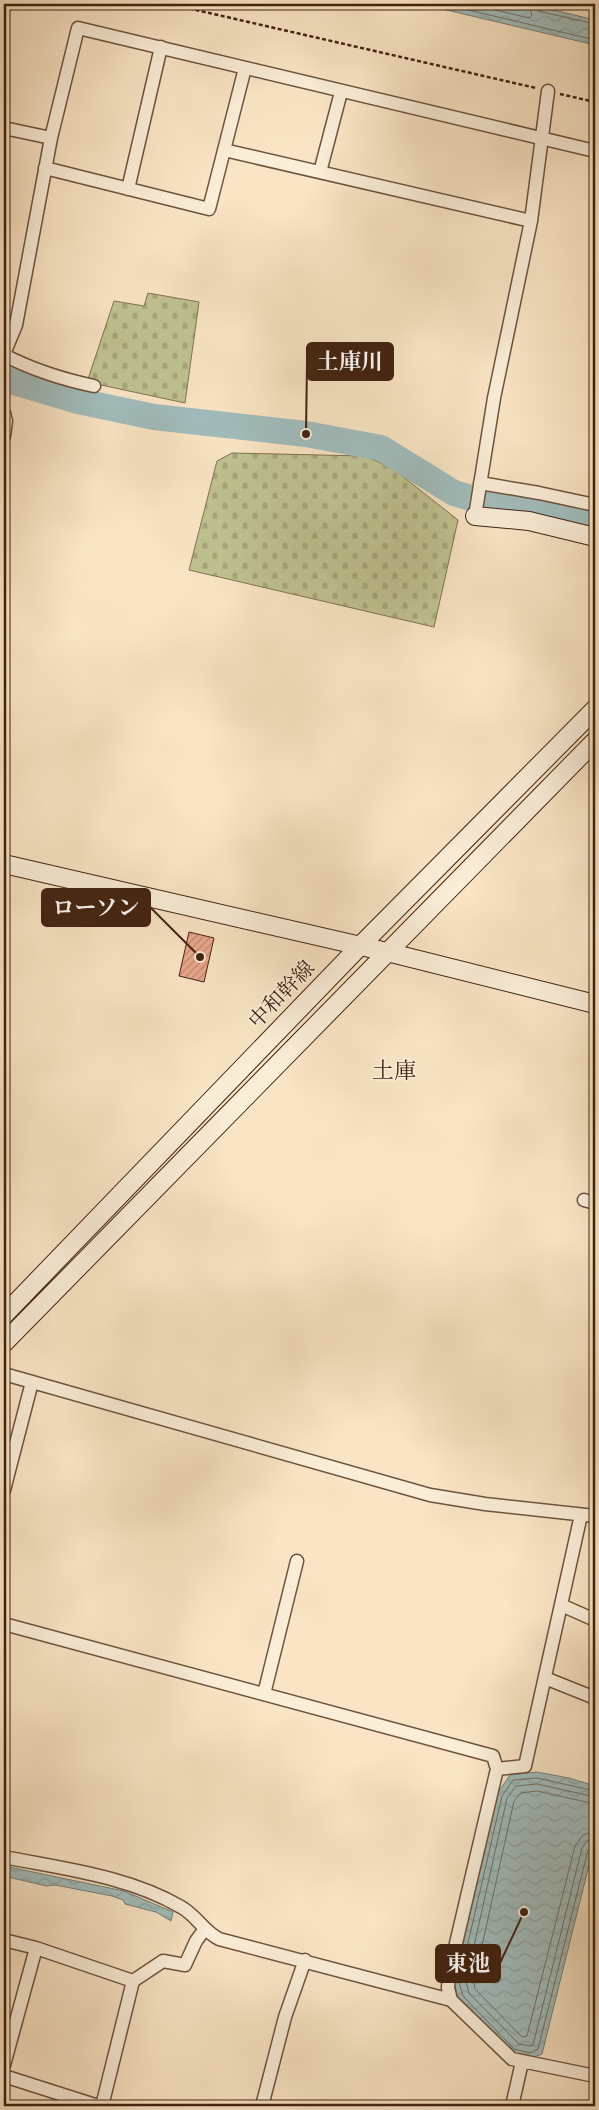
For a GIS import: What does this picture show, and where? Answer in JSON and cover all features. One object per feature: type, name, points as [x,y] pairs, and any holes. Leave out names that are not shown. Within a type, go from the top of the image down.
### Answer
[{"type":"main road","points":[[475,516],[529,521],[595,537]]},
{"type":"main road","name":"中和幹線","points":[[4,1315],[360,946],[595,709]]},
{"type":"main road","points":[[4,1343],[595,741]]},
{"type":"main road","points":[[4,864],[387,952],[595,1004]]},
{"type":"street","points":[[94,386],[49,376],[30,369],[4,354],[16,325],[50,138],[78,28],[595,151]]},
{"type":"street","points":[[128,189],[160,47]]},
{"type":"street","points":[[45,168],[208,209],[245,68]]},
{"type":"street","points":[[475,516],[494,398],[531,221],[540,138],[548,90]]},
{"type":"street","points":[[320,172],[341,92]]},
{"type":"street","points":[[4,128],[50,138]]},
{"type":"street","points":[[224,150],[531,221]]},
{"type":"street","points":[[4,413],[6,421],[4,436]]},
{"type":"street","points":[[480,483],[539,493],[595,506]]},
{"type":"street","points":[[4,1374],[430,1495],[485,1504],[595,1516]]},
{"type":"street","points":[[4,1490],[32,1382]]},
{"type":"street","points":[[497,1769],[525,1766],[581,1515]]},
{"type":"street","points":[[264,1694],[297,1561]]},
{"type":"street","points":[[561,1605],[595,1620]]},
{"type":"street","points":[[4,1624],[493,1756],[497,1769],[449,1973],[448,1988],[451,2000]]},
{"type":"street","points":[[545,1678],[595,1698]]},
{"type":"street","points":[[4,1857],[113,1879],[140,1887],[183,1908],[204,1930],[219,1939],[305,1960],[451,2000],[505,2054],[522,2062],[595,2076]]},
{"type":"street","points":[[102,2106],[133,1981],[163,1961],[185,1965],[196,1941],[204,1930]]},
{"type":"street","points":[[4,1940],[36,1948],[133,1981]]},
{"type":"street","points":[[4,2065],[36,1948]]},
{"type":"street","points":[[267,2106],[263,2102],[280,2037],[305,1960]]},
{"type":"street","points":[[512,2106],[522,2062]]},
{"type":"street","points":[[4,2076],[98,2106]]},
{"type":"path","points":[[170,4],[595,102]]},
{"type":"green space","points":[[148,293],[199,302],[185,403],[87,382],[114,301],[144,306]]},
{"type":"green space","points":[[232,453],[365,456],[392,468],[458,520],[434,627],[189,570],[217,461]]},
{"type":"water","points":[[421,4],[529,4],[595,20],[595,45]]},
{"type":"water","points":[[537,1772],[569,1778],[595,1786],[595,1841],[542,2054],[531,2058],[512,2054],[458,1998],[454,1982],[497,1794],[510,1775]]},
{"type":"water","points":[[4,1866],[124,1891],[173,1912],[171,1921],[156,1912],[125,1904],[123,1900],[112,1896],[55,1885],[46,1886],[4,1876]]},
{"type":"building","points":[[189,932],[214,938],[204,982],[179,976]]},
{"type":"waterway","points":[[4,379],[78,401],[154,417],[306,434],[381,448],[454,493],[484,502],[595,521]]},
{"type":"place","name":"土庫川","points":[[306,434]]},
{"type":"place","name":"ローソン","points":[[200,957]]},
{"type":"place","name":"東池","points":[[524,1912]]},
{"type":"district","name":"土庫","points":[[394,1071]]}]
